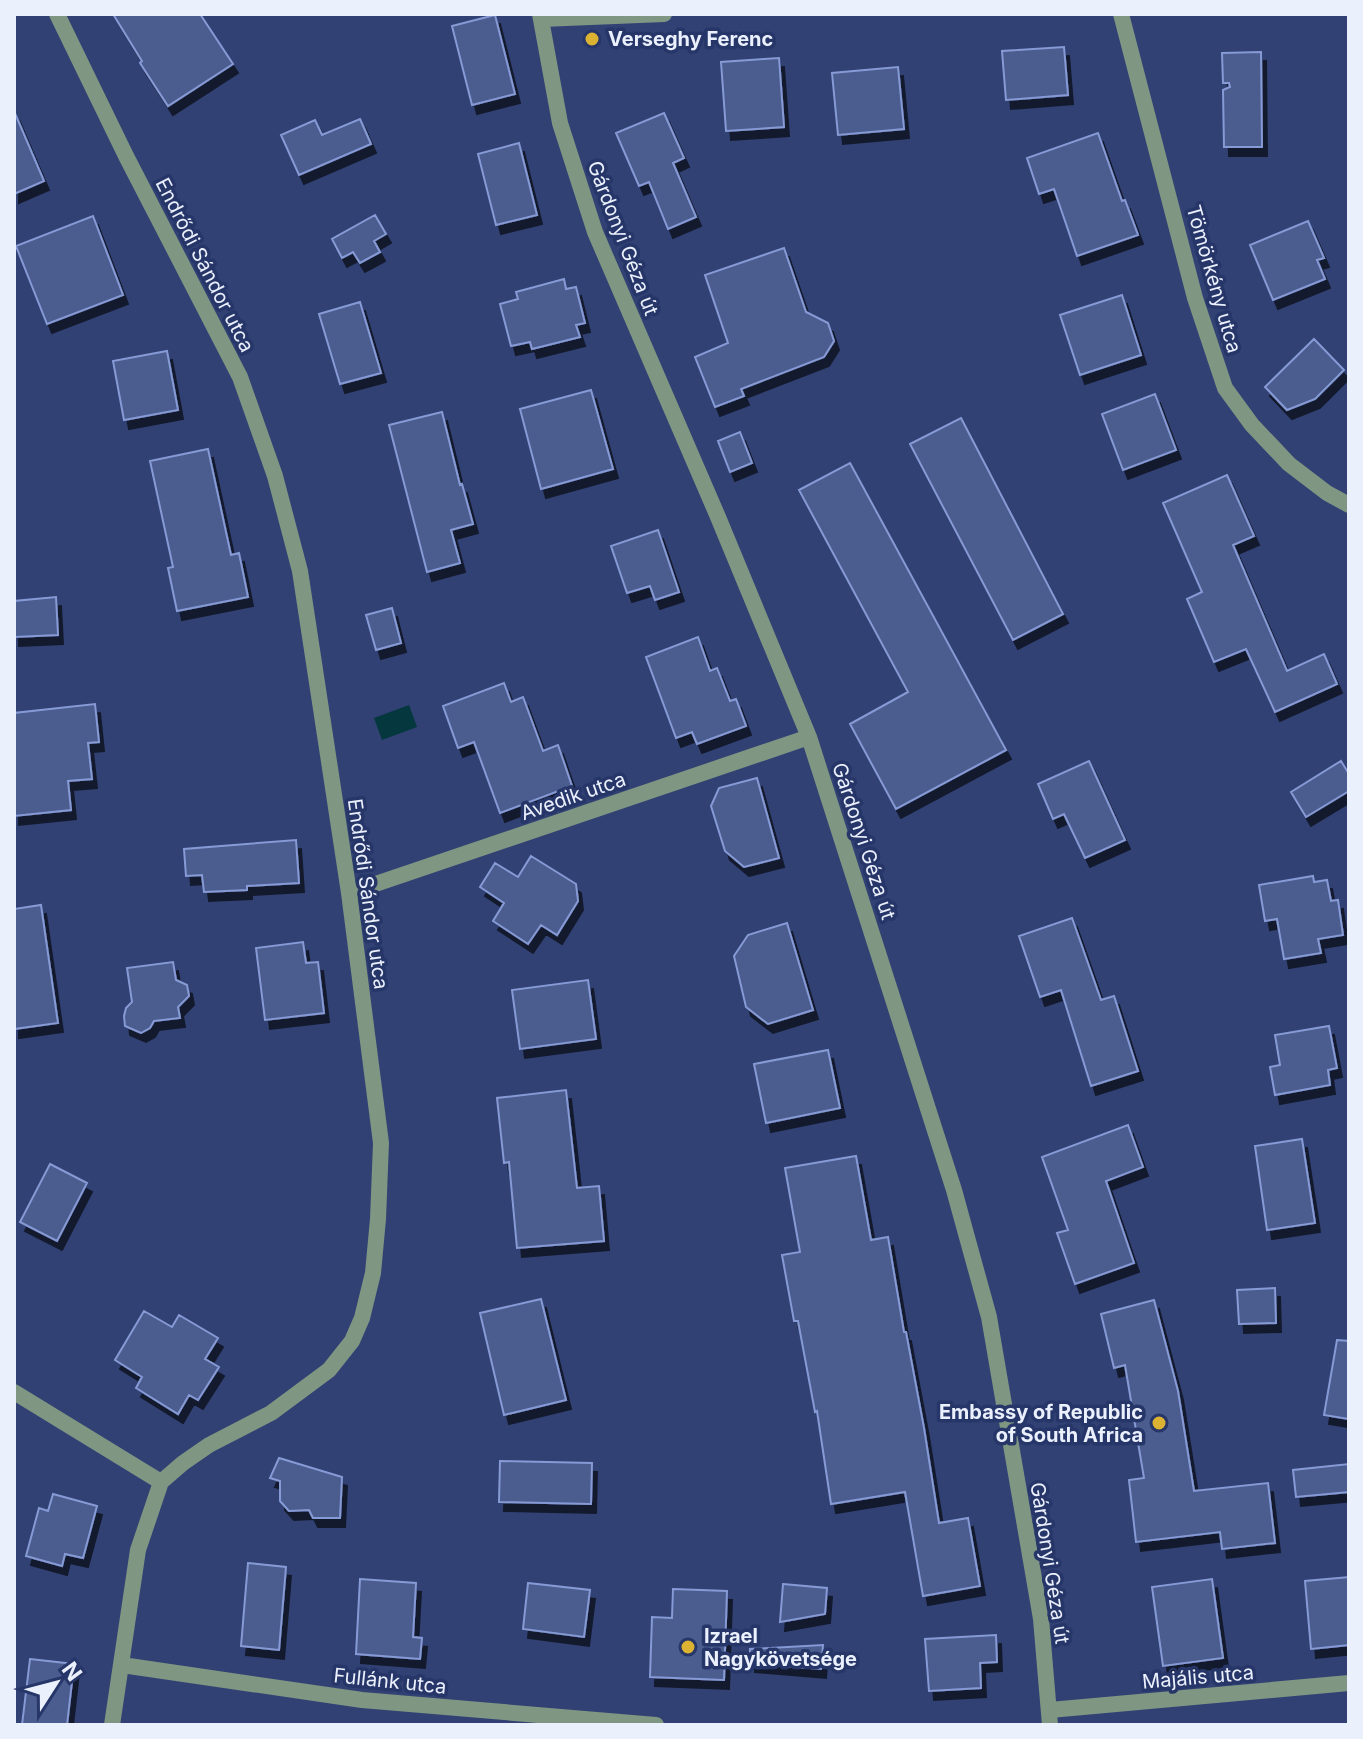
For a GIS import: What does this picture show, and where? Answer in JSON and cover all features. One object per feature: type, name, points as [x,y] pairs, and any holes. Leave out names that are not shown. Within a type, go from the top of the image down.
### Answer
[{"type":"street","name":"Endrődi Sándor utca","points":[[57,14],[240,377],[275,476],[300,571],[349,893],[381,1143],[373,1273],[362,1318],[352,1341],[329,1370],[271,1413],[209,1445],[161,1482]]},
{"type":"street","points":[[541,16],[664,14]]},
{"type":"street","name":"Tömörkény utca","points":[[1121,14],[1195,298],[1225,388],[1252,425],[1289,464],[1327,493],[1349,505]]},
{"type":"street","name":"Gárdonyi Géza út","points":[[541,16],[560,123],[595,232],[809,737],[950,1175],[989,1317],[1041,1619],[1050,1717]]},
{"type":"street","name":"Avedik utca","points":[[349,893],[809,737]]},
{"type":"street","points":[[14,1392],[161,1482],[138,1550],[112,1725]]},
{"type":"street","name":"Fullánk utca","points":[[122,1665],[362,1700],[656,1725]]},
{"type":"street","name":"Majális utca","points":[[1050,1717],[1349,1683]]},
{"type":"shaded area","points":[[409,705],[417,727],[382,740],[374,718]]},
{"type":"building","points":[[113,14],[200,14],[233,64],[168,106]]},
{"type":"building","points":[[495,15],[515,94],[472,105],[452,26]]},
{"type":"building","points":[[1064,47],[1068,95],[1006,100],[1002,51]]},
{"type":"building","points":[[1261,52],[1262,147],[1224,147],[1223,90],[1230,87],[1229,83],[1223,83],[1222,53]]},
{"type":"building","points":[[779,58],[784,127],[726,131],[721,62]]},
{"type":"building","points":[[898,67],[904,129],[838,135],[832,73]]},
{"type":"building","points":[[14,111],[44,181],[14,194]]},
{"type":"building","points":[[664,113],[684,158],[673,163],[696,217],[668,229],[649,182],[639,186],[616,133]]},
{"type":"building","points":[[360,119],[371,144],[299,175],[281,135],[315,120],[322,135]]},
{"type":"building","points":[[1098,133],[1122,201],[1125,200],[1138,235],[1077,256],[1054,189],[1039,194],[1027,158]]},
{"type":"building","points":[[519,143],[537,215],[496,225],[478,154]]},
{"type":"building","points":[[375,215],[386,234],[374,241],[380,252],[360,263],[353,252],[342,258],[332,239]]},
{"type":"building","points":[[93,216],[123,295],[47,324],[16,246]]},
{"type":"building","points":[[1308,221],[1324,258],[1317,260],[1325,279],[1273,300],[1250,245]]},
{"type":"building","points":[[784,248],[806,312],[828,323],[834,341],[824,357],[741,389],[744,396],[715,407],[695,357],[728,343],[705,275]]},
{"type":"building","points":[[564,279],[566,289],[576,287],[585,323],[576,325],[580,337],[532,349],[530,342],[511,346],[500,304],[518,299],[516,292]]},
{"type":"building","points":[[1122,295],[1141,355],[1080,375],[1060,315]]},
{"type":"building","points":[[360,302],[381,373],[340,384],[319,314]]},
{"type":"building","points":[[1314,339],[1344,370],[1315,399],[1287,410],[1265,387]]},
{"type":"building","points":[[167,351],[178,410],[124,420],[113,361]]},
{"type":"building","points":[[591,390],[613,469],[541,489],[520,409]]},
{"type":"building","points":[[1155,394],[1176,450],[1123,470],[1102,414]]},
{"type":"building","points":[[442,412],[473,524],[451,530],[460,563],[427,572],[389,425]]},
{"type":"building","points":[[961,418],[1063,614],[1013,640],[910,444]]},
{"type":"building","points":[[740,432],[752,463],[730,472],[718,441]]},
{"type":"building","points":[[208,449],[231,555],[239,553],[248,597],[177,611],[168,568],[173,567],[150,461]]},
{"type":"building","points":[[850,463],[1006,750],[896,809],[850,724],[908,692],[799,490]]},
{"type":"building","points":[[1227,475],[1254,536],[1233,545],[1287,671],[1324,654],[1337,684],[1275,712],[1246,649],[1214,662],[1187,599],[1202,592],[1163,503]]},
{"type":"building","points":[[658,530],[679,592],[655,600],[650,586],[627,593],[611,546]]},
{"type":"building","points":[[56,597],[58,635],[14,637],[14,601]]},
{"type":"building","points":[[392,608],[401,643],[376,650],[366,615]]},
{"type":"building","points":[[698,637],[710,671],[717,668],[730,701],[736,699],[746,726],[697,744],[692,732],[676,738],[646,657]]},
{"type":"building","points":[[504,683],[511,702],[523,697],[543,751],[558,745],[572,786],[500,813],[474,742],[458,748],[443,706]]},
{"type":"building","points":[[95,704],[99,742],[88,743],[92,779],[68,781],[71,810],[14,816],[14,713]]},
{"type":"building","points":[[1089,761],[1125,840],[1085,858],[1064,814],[1053,819],[1038,784]]},
{"type":"building","points":[[1341,761],[1349,774],[1349,791],[1306,817],[1291,792]]},
{"type":"building","points":[[757,778],[779,858],[744,867],[725,851],[711,806],[719,788]]},
{"type":"building","points":[[296,840],[299,883],[204,892],[202,875],[186,876],[184,849]]},
{"type":"building","points":[[531,856],[576,884],[578,901],[557,935],[541,925],[528,944],[493,921],[504,903],[480,887],[495,863],[518,877]]},
{"type":"building","points":[[1313,876],[1314,882],[1327,880],[1331,901],[1338,900],[1343,935],[1318,939],[1321,953],[1284,959],[1277,919],[1265,921],[1259,885]]},
{"type":"building","points":[[41,905],[58,1023],[14,1029],[14,909]]},
{"type":"building","points":[[1072,918],[1101,1000],[1114,996],[1138,1071],[1091,1086],[1061,990],[1040,997],[1019,936]]},
{"type":"building","points":[[787,923],[813,1010],[768,1024],[746,1007],[734,956],[748,935]]},
{"type":"building","points":[[303,942],[306,963],[318,962],[324,1013],[265,1020],[256,948]]},
{"type":"building","points":[[173,962],[176,980],[187,985],[189,996],[178,1007],[180,1018],[154,1021],[150,1028],[141,1033],[125,1026],[126,1008],[132,1002],[127,968]]},
{"type":"building","points":[[588,980],[596,1039],[520,1049],[512,990]]},
{"type":"building","points":[[1329,1026],[1337,1068],[1328,1070],[1330,1085],[1275,1095],[1270,1067],[1280,1065],[1275,1035]]},
{"type":"building","points":[[828,1050],[840,1108],[766,1123],[754,1064]]},
{"type":"building","points":[[566,1090],[577,1188],[599,1186],[604,1241],[517,1248],[509,1162],[504,1163],[497,1098]]},
{"type":"building","points":[[1128,1125],[1143,1167],[1106,1181],[1134,1263],[1075,1284],[1057,1233],[1068,1230],[1042,1157]]},
{"type":"building","points":[[1302,1139],[1315,1223],[1267,1230],[1255,1146]]},
{"type":"building","points":[[856,1156],[871,1240],[888,1237],[939,1523],[968,1518],[980,1586],[923,1596],[905,1492],[831,1504],[817,1411],[798,1321],[794,1321],[782,1255],[800,1252],[785,1168]]},
{"type":"building","points":[[50,1164],[87,1183],[57,1241],[20,1222]]},
{"type":"building","points":[[1275,1288],[1276,1323],[1239,1324],[1237,1290]]},
{"type":"building","points":[[541,1299],[566,1400],[504,1415],[480,1313]]},
{"type":"building","points":[[1154,1300],[1178,1391],[1194,1491],[1268,1483],[1275,1543],[1222,1549],[1220,1532],[1136,1542],[1129,1480],[1144,1478],[1125,1365],[1114,1368],[1101,1314]]},
{"type":"building","points":[[144,1311],[172,1327],[179,1315],[218,1338],[205,1359],[219,1367],[198,1400],[189,1395],[178,1414],[136,1388],[142,1377],[115,1360]]},
{"type":"building","points":[[1337,1340],[1349,1341],[1349,1419],[1324,1415]]},
{"type":"building","points":[[279,1458],[342,1477],[340,1518],[313,1518],[309,1510],[289,1511],[280,1501],[280,1481],[270,1478]]},
{"type":"building","points":[[500,1461],[592,1463],[591,1504],[499,1502]]},
{"type":"building","points":[[1349,1464],[1349,1492],[1296,1497],[1293,1470]]},
{"type":"building","points":[[53,1494],[97,1506],[83,1558],[65,1554],[62,1566],[26,1556],[39,1508],[48,1511]]},
{"type":"building","points":[[248,1563],[286,1567],[279,1650],[241,1646]]},
{"type":"building","points":[[1349,1577],[1349,1645],[1311,1649],[1305,1581]]},
{"type":"building","points":[[360,1579],[416,1583],[413,1637],[422,1638],[420,1659],[356,1654]]},
{"type":"building","points":[[1212,1579],[1223,1658],[1163,1666],[1152,1587]]},
{"type":"building","points":[[528,1583],[590,1590],[584,1637],[523,1629]]},
{"type":"building","points":[[783,1584],[827,1588],[825,1614],[780,1622]]},
{"type":"building","name":"Izrael Nagykövetsége","points":[[673,1589],[727,1591],[724,1680],[650,1677],[652,1617],[672,1618]]},
{"type":"building","points":[[996,1635],[997,1662],[980,1663],[981,1688],[929,1691],[925,1639]]},
{"type":"building","points":[[823,1645],[821,1669],[750,1663],[750,1649]]},
{"type":"building","points":[[30,1659],[74,1664],[67,1725],[22,1725]]},
{"type":"place","name":"Verseghy Ferenc","points":[[592,39]]},
{"type":"place","name":"Embassy of Republic of South Africa","points":[[1159,1423]]},
{"type":"place","name":"Izrael Nagykövetsége","points":[[688,1647]]}]
